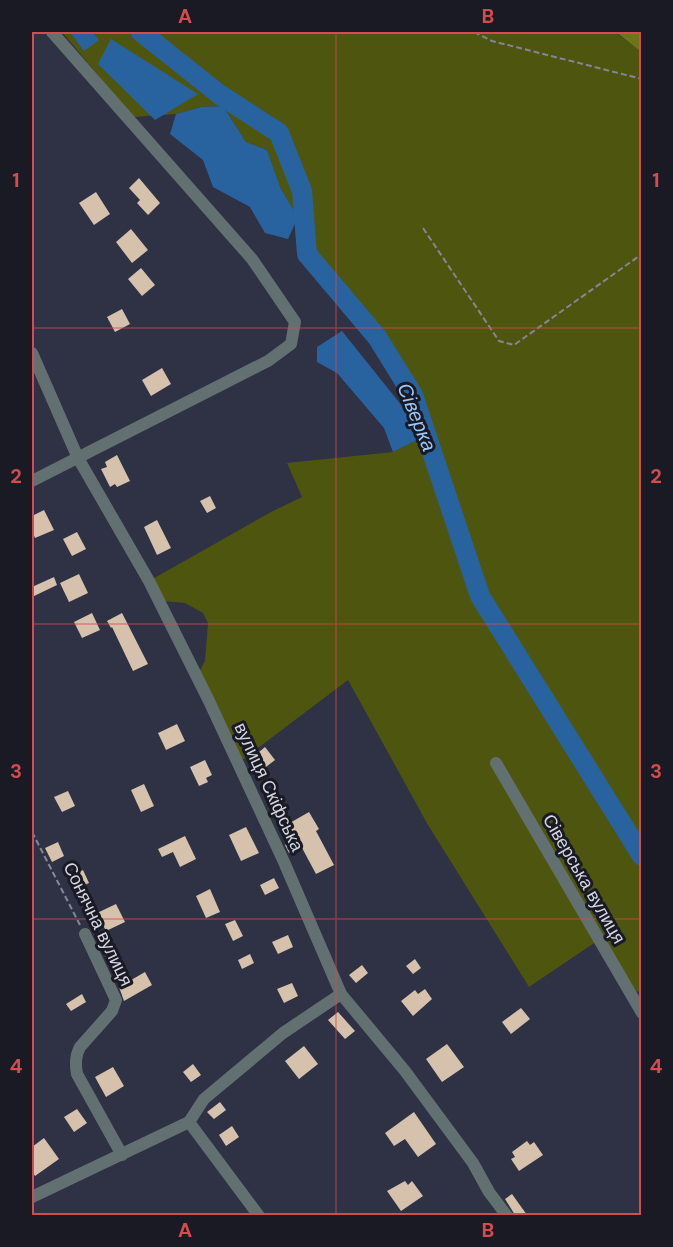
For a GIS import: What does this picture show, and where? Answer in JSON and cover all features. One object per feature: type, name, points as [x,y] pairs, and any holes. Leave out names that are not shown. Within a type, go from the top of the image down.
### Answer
[{"type":"street","points":[[32,481],[268,361],[291,344],[296,322],[252,259],[52,32]]},
{"type":"street","name":"вулиця Скіфська","points":[[32,353],[78,458],[149,581],[205,692],[284,862],[341,994],[405,1071],[473,1163],[489,1192],[507,1215]]},
{"type":"street","name":"Сіверська вулиця","points":[[496,763],[642,1013]]},
{"type":"street","name":"Сонячна вулиця","points":[[85,934],[116,1000],[112,1011],[80,1047],[75,1065],[77,1074],[123,1155]]},
{"type":"street","points":[[32,1197],[189,1122],[204,1099],[283,1033],[341,994]]},
{"type":"street","points":[[189,1122],[259,1215]]},
{"type":"path","points":[[474,32],[492,41],[642,79]]},
{"type":"path","points":[[423,228],[499,341],[514,345],[642,254]]},
{"type":"path","name":"Сонячна вулиця","points":[[32,832],[85,934]]},
{"type":"green space","points":[[62,32],[615,32],[641,52],[641,992],[636,991],[603,937],[529,987],[428,825],[348,680],[238,763],[197,676],[205,661],[208,623],[203,613],[185,603],[164,601],[149,581],[302,497],[287,463],[393,452],[433,432],[377,337],[307,254],[298,217],[281,189],[267,150],[246,142],[223,106],[201,107],[176,114],[133,117]]},
{"type":"green space","points":[[616,32],[641,32],[641,52]]},
{"type":"water","points":[[70,32],[92,32],[99,40],[84,51]]},
{"type":"water","points":[[111,39],[198,94],[155,120],[98,64]]},
{"type":"water","points":[[223,106],[246,142],[267,150],[281,189],[298,217],[288,239],[265,233],[250,207],[213,187],[203,160],[170,134],[176,114],[201,107]]},
{"type":"water","points":[[342,331],[410,416],[421,438],[393,452],[384,428],[337,373],[317,362],[317,347]]},
{"type":"building","points":[[139,178],[160,203],[148,215],[137,203],[140,200],[129,188]]},
{"type":"building","points":[[96,192],[110,214],[94,225],[79,203]]},
{"type":"building","points":[[131,229],[148,250],[132,263],[116,242]]},
{"type":"building","points":[[141,268],[155,285],[142,296],[128,279]]},
{"type":"building","points":[[122,309],[130,324],[115,332],[107,317]]},
{"type":"building","points":[[162,368],[171,384],[151,396],[142,380]]},
{"type":"building","points":[[117,455],[130,481],[117,487],[115,484],[110,487],[101,469],[107,467],[105,462]]},
{"type":"building","points":[[210,496],[216,508],[207,513],[200,501]]},
{"type":"building","points":[[44,510],[54,530],[35,538],[32,531],[32,516]]},
{"type":"building","points":[[157,520],[171,548],[157,555],[144,527]]},
{"type":"building","points":[[77,532],[86,549],[72,556],[63,539]]},
{"type":"building","points":[[79,574],[88,593],[69,602],[60,583]]},
{"type":"building","points":[[54,577],[57,585],[32,597],[32,587]]},
{"type":"building","points":[[92,613],[100,630],[82,638],[74,622]]},
{"type":"building","points":[[122,613],[148,664],[133,671],[107,621]]},
{"type":"building","points":[[177,724],[185,741],[166,750],[158,733]]},
{"type":"building","points":[[265,747],[275,760],[262,770],[252,758]]},
{"type":"building","points":[[205,760],[212,775],[206,778],[208,782],[199,786],[190,767]]},
{"type":"building","points":[[144,784],[154,806],[141,812],[131,790]]},
{"type":"building","points":[[68,791],[75,806],[62,812],[54,797]]},
{"type":"building","points":[[309,812],[334,865],[316,874],[301,846],[289,853],[285,845],[296,838],[288,824]]},
{"type":"building","points":[[246,827],[259,853],[241,861],[229,835]]},
{"type":"building","points":[[185,836],[196,859],[180,867],[173,852],[162,857],[158,849]]},
{"type":"building","points":[[58,842],[64,856],[52,862],[45,848]]},
{"type":"building","points":[[83,870],[89,883],[75,889],[70,876]]},
{"type":"building","points":[[274,878],[279,888],[265,895],[260,885]]},
{"type":"building","points":[[210,889],[220,912],[206,918],[196,896]]},
{"type":"building","points":[[116,904],[125,922],[106,931],[97,913]]},
{"type":"building","points":[[235,920],[243,936],[233,941],[225,924]]},
{"type":"building","points":[[288,935],[293,947],[278,954],[272,942]]},
{"type":"building","points":[[108,944],[115,956],[107,960],[101,948]]},
{"type":"building","points":[[250,954],[254,963],[242,969],[238,960]]},
{"type":"building","points":[[415,959],[421,968],[413,974],[406,966]]},
{"type":"building","points":[[362,965],[368,973],[356,983],[349,975]]},
{"type":"building","points":[[145,972],[152,985],[124,1001],[119,987]]},
{"type":"building","points":[[292,983],[298,996],[284,1003],[277,989]]},
{"type":"building","points":[[425,989],[432,999],[413,1016],[401,1001],[415,990],[418,994]]},
{"type":"building","points":[[82,994],[86,1002],[71,1011],[66,1004]]},
{"type":"building","points":[[521,1008],[530,1019],[511,1034],[502,1022]]},
{"type":"building","points":[[338,1012],[355,1031],[345,1039],[328,1020]]},
{"type":"building","points":[[447,1044],[464,1067],[442,1082],[426,1059]]},
{"type":"building","points":[[304,1046],[318,1064],[299,1079],[285,1061]]},
{"type":"building","points":[[193,1064],[201,1075],[191,1082],[183,1072]]},
{"type":"building","points":[[113,1067],[124,1086],[106,1097],[95,1077]]},
{"type":"building","points":[[220,1102],[226,1110],[214,1119],[207,1112]]},
{"type":"building","points":[[77,1109],[87,1123],[74,1132],[64,1117]]},
{"type":"building","points":[[414,1112],[436,1144],[418,1157],[405,1139],[394,1146],[385,1133]]},
{"type":"building","points":[[232,1126],[239,1137],[226,1146],[219,1135]]},
{"type":"building","points":[[44,1138],[59,1159],[35,1176],[32,1171],[32,1147]]},
{"type":"building","points":[[527,1141],[530,1145],[534,1142],[543,1155],[519,1171],[511,1159],[515,1157],[512,1152]]},
{"type":"building","points":[[405,1181],[408,1185],[412,1181],[423,1196],[401,1211],[387,1191]]},
{"type":"building","points":[[512,1194],[527,1215],[515,1215],[505,1199]]},
{"type":"waterway","name":"Сіверка","points":[[141,32],[219,94],[279,133],[302,191],[307,254],[377,337],[413,395],[480,596],[642,856]]}]
